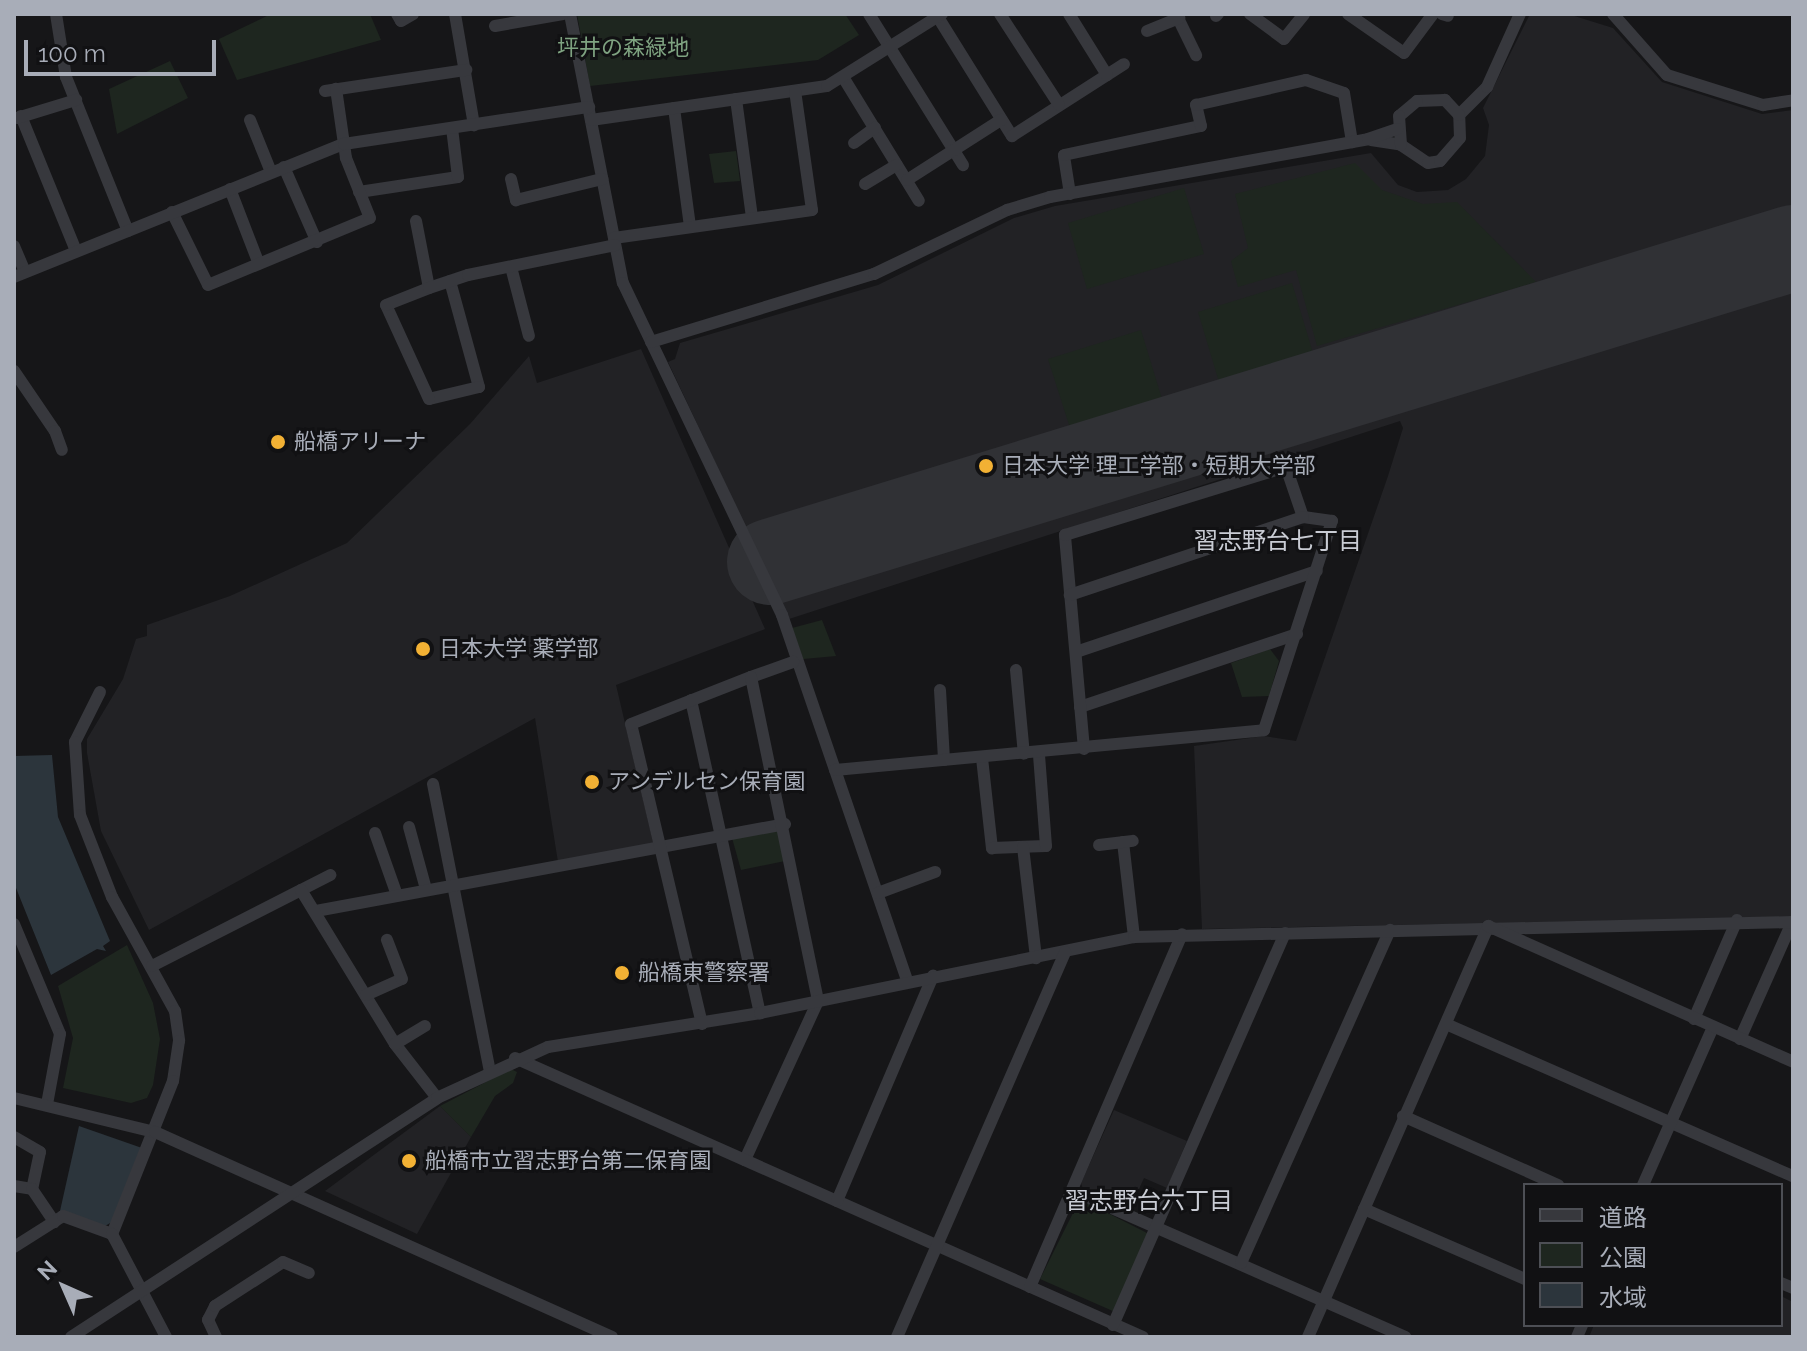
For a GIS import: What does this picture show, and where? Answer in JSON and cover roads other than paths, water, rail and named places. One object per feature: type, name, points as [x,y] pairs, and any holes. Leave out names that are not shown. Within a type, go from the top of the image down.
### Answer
[{"type":"street","points":[[56,14],[66,77],[128,231]]},
{"type":"street","points":[[397,14],[401,21],[413,14]]},
{"type":"street","points":[[455,14],[474,125]]},
{"type":"street","points":[[495,26],[563,14]]},
{"type":"street","points":[[570,14],[623,283],[782,615],[907,981]]},
{"type":"street","points":[[869,14],[963,165]]},
{"type":"street","points":[[1000,14],[1059,105]]},
{"type":"street","points":[[1069,14],[1107,75]]},
{"type":"street","points":[[1250,14],[1284,39],[1304,14]]},
{"type":"street","points":[[1348,14],[1404,53],[1433,14]]},
{"type":"street","points":[[1459,115],[1487,87],[1520,14]]},
{"type":"street","points":[[1613,14],[1667,75],[1763,105],[1793,100]]},
{"type":"street","points":[[14,246],[19,274],[344,144],[474,125],[674,108],[827,86],[939,15],[1012,136],[1124,64]]},
{"type":"street","points":[[1147,31],[1178,16],[1196,55]]},
{"type":"street","points":[[172,212],[208,285],[370,218],[344,144],[331,90],[466,70]]},
{"type":"street","points":[[843,77],[919,201]]},
{"type":"street","points":[[1070,194],[1064,155],[1201,126],[1196,105],[1306,80],[1344,93],[1352,142]]},
{"type":"street","points":[[450,281],[479,387],[429,399],[386,305],[450,281],[614,242],[690,226],[812,210],[795,91]]},
{"type":"street","points":[[1428,97],[1445,100],[1459,115],[1460,138],[1440,161],[1415,159],[1401,145],[1397,129],[1407,108],[1428,97]]},
{"type":"street","points":[[736,99],[752,217]]},
{"type":"street","points":[[76,100],[18,117],[76,251]]},
{"type":"street","points":[[674,108],[690,226]]},
{"type":"street","points":[[250,120],[317,242]]},
{"type":"street","points":[[907,180],[1001,120]]},
{"type":"street","points":[[359,192],[458,177],[452,128]]},
{"type":"street","points":[[854,143],[875,128]]},
{"type":"street","points":[[651,342],[874,274],[1007,210],[1070,194],[1368,139],[1397,129]]},
{"type":"street","points":[[1368,139],[1401,145]]},
{"type":"street","points":[[865,184],[897,165]]},
{"type":"street","points":[[511,179],[516,200],[602,179]]},
{"type":"street","points":[[230,189],[259,264]]},
{"type":"street","points":[[416,221],[429,288]]},
{"type":"street","points":[[511,267],[529,336]]},
{"type":"street","points":[[14,371],[55,431],[62,450]]},
{"type":"street","points":[[1084,749],[1065,535],[1286,467],[1303,517]]},
{"type":"street","points":[[835,770],[1039,754],[1264,730],[1332,521],[1319,515],[1303,517],[1070,595]]},
{"type":"street","points":[[1076,652],[1317,571]]},
{"type":"street","points":[[1080,707],[1297,634]]},
{"type":"street","points":[[702,1024],[631,724],[793,662]]},
{"type":"street","points":[[1016,670],[1024,754]]},
{"type":"street","points":[[745,1160],[818,1001],[785,824],[751,677]]},
{"type":"street","points":[[940,690],[944,760]]},
{"type":"street","points":[[100,692],[75,742],[80,815],[112,897],[175,1011],[179,1041],[177,1071],[112,1234]]},
{"type":"street","points":[[691,700],[724,837],[760,1013]]},
{"type":"street","points":[[982,758],[992,848],[1046,846],[1039,754]]},
{"type":"street","points":[[433,784],[490,1071]]},
{"type":"street","points":[[316,911],[426,889],[660,851],[785,824]]},
{"type":"street","points":[[409,827],[426,889]]},
{"type":"street","points":[[375,833],[397,895]]},
{"type":"street","points":[[1099,845],[1128,841],[1134,937]]},
{"type":"street","points":[[1023,847],[1036,958]]},
{"type":"street","points":[[878,893],[935,872]]},
{"type":"street","points":[[152,966],[330,875]]},
{"type":"street","points":[[301,890],[395,1044],[437,1098]]},
{"type":"street","points":[[1694,1019],[1737,920]]},
{"type":"street","points":[[71,1337],[437,1098],[515,1058],[548,1047],[702,1024],[1134,937],[1737,920],[1792,922],[1740,1039]]},
{"type":"street","points":[[14,924],[20,958],[60,1034],[47,1104]]},
{"type":"street","points":[[1488,926],[1740,1039],[1791,1057]]},
{"type":"street","points":[[1308,1337],[1488,926]]},
{"type":"street","points":[[1241,1263],[1390,930]]},
{"type":"street","points":[[1113,1325],[1285,933]]},
{"type":"street","points":[[1030,1287],[1182,934]]},
{"type":"street","points":[[366,995],[402,979],[387,940]]},
{"type":"street","points":[[897,1337],[1065,952]]},
{"type":"street","points":[[837,1201],[933,976]]},
{"type":"street","points":[[1446,1024],[1793,1176]]},
{"type":"street","points":[[395,1044],[425,1026]]},
{"type":"street","points":[[1644,1183],[1713,1027]]},
{"type":"street","points":[[515,1058],[1143,1337]]},
{"type":"street","points":[[14,1098],[155,1132],[604,1335]]},
{"type":"street","points":[[1403,1116],[1554,1183]]},
{"type":"street","points":[[14,1137],[40,1152],[32,1189],[54,1222]]},
{"type":"street","points":[[14,1186],[32,1189]]},
{"type":"street","points":[[1073,1191],[1405,1337]]},
{"type":"street","points":[[1364,1209],[1523,1278]]},
{"type":"street","points":[[14,1247],[63,1216],[112,1234],[166,1337]]},
{"type":"street","points":[[216,1337],[208,1320],[215,1306],[283,1262],[309,1273]]},
{"type":"water","points":[[52,755],[58,817],[110,941],[103,946],[106,951],[97,949],[51,975],[14,883],[14,756]]},
{"type":"water","points":[[79,1126],[142,1148],[112,1222],[105,1226],[60,1211]]},
{"type":"place","name":"船橋アリーナ","points":[[278,442]]},
{"type":"place","name":"日本大学 理工学部・短期大学部","points":[[986,466]]},
{"type":"place","name":"日本大学 薬学部","points":[[423,649]]},
{"type":"place","name":"アンデルセン保育園","points":[[592,782]]},
{"type":"place","name":"船橋東警察署","points":[[622,973]]},
{"type":"place","name":"船橋市立習志野台第二保育園","points":[[409,1161]]},
{"type":"district","name":"習志野台七丁目","points":[[1278,541]]},
{"type":"district","name":"習志野台六丁目","points":[[1149,1201]]},
{"type":"park label","name":"坪井の森緑地","points":[[623,48]]}]
